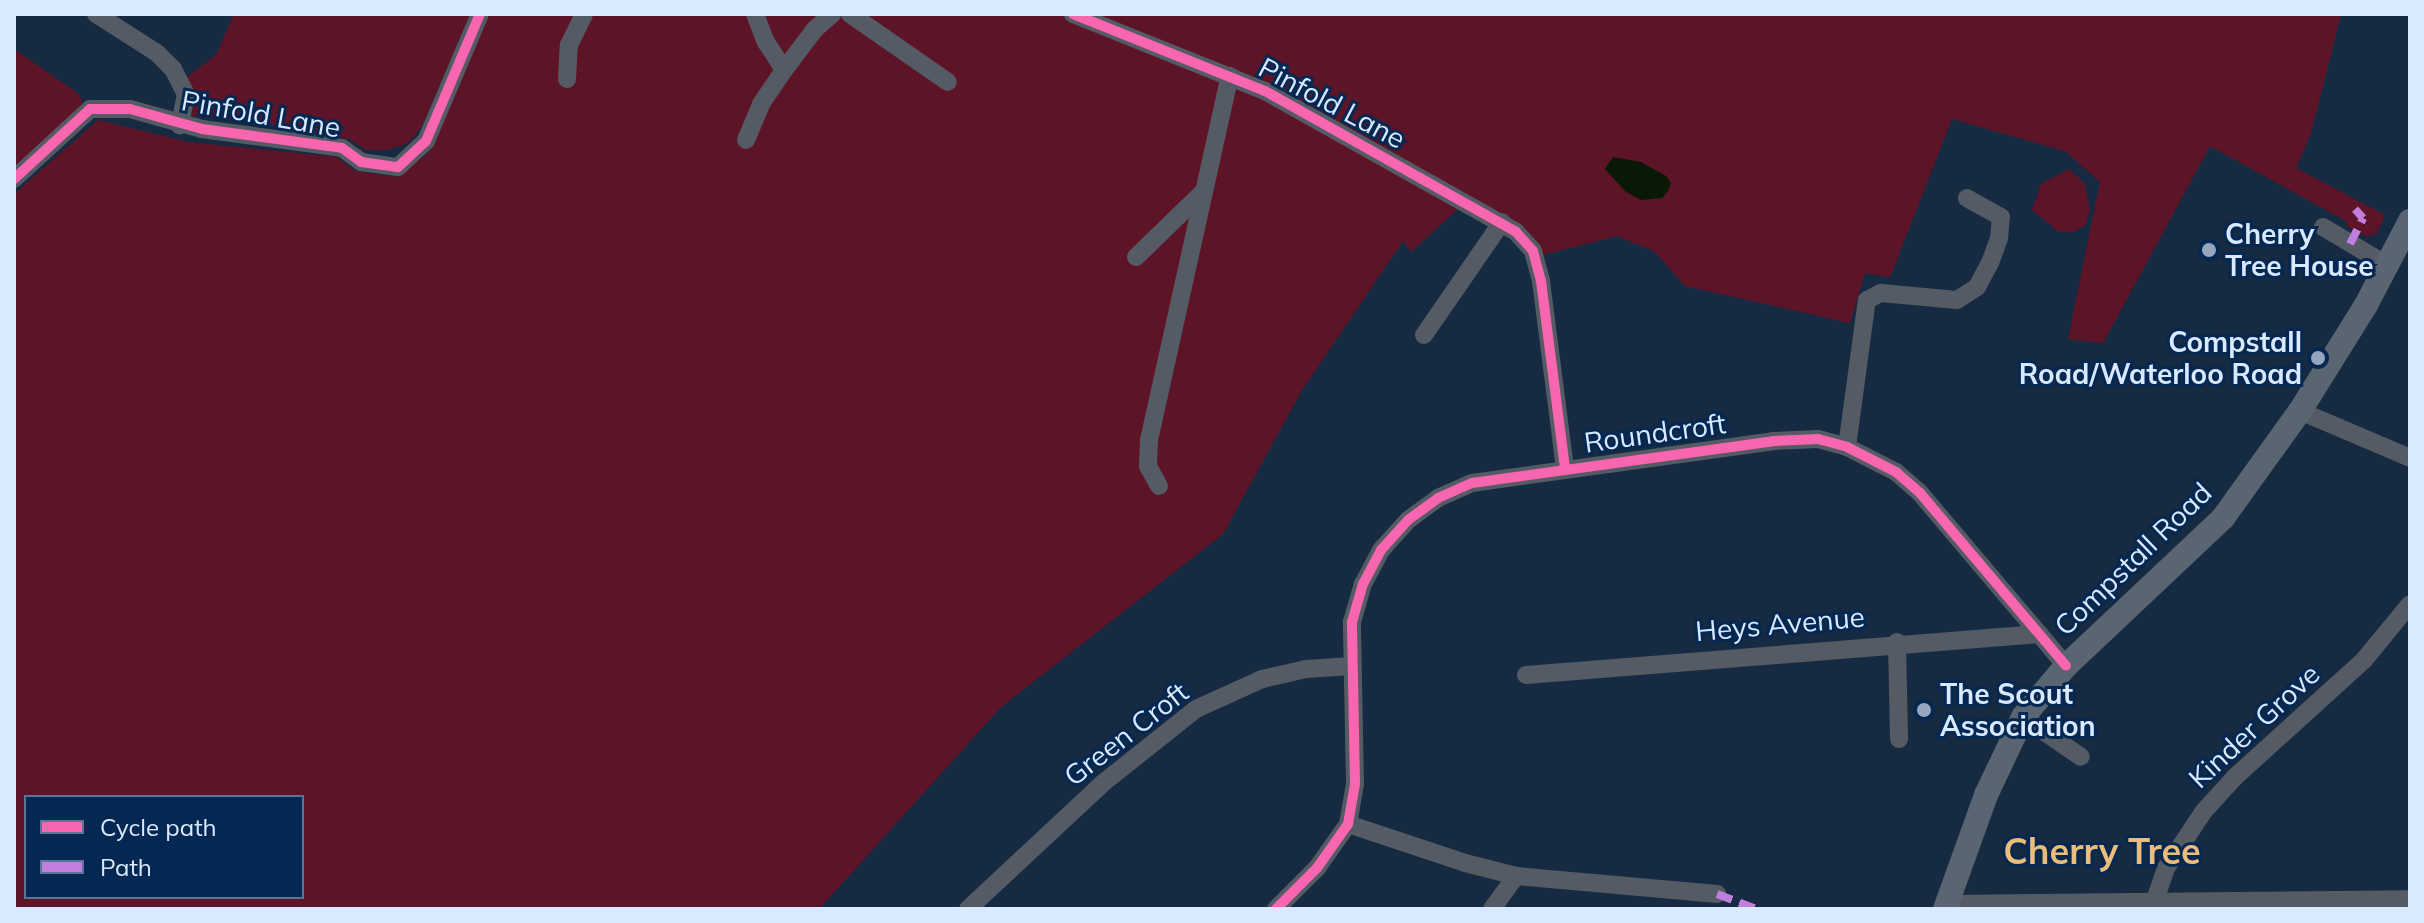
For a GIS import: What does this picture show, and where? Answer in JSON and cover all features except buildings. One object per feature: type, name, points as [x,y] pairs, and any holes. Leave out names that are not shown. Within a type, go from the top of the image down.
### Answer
[{"type":"main road","name":"Compstall Road","points":[[1946,906],[1995,773],[2023,717],[2066,666],[2223,518],[2300,411],[2410,221]]},
{"type":"street","points":[[96,14],[157,53],[173,69],[186,94],[180,125]]},
{"type":"street","name":"Pinfold Lane","points":[[14,179],[90,109],[130,109],[180,125],[342,148],[361,162],[398,167],[426,141],[480,14]]},
{"type":"street","points":[[567,79],[569,45],[584,14]]},
{"type":"street","points":[[755,14],[766,42],[784,70]]},
{"type":"street","points":[[746,140],[761,104],[784,70],[815,29],[832,14]]},
{"type":"street","points":[[850,14],[948,82]]},
{"type":"street","name":"Pinfold Lane","points":[[1073,14],[1265,91],[1509,227]]},
{"type":"street","points":[[1159,486],[1148,466],[1149,440],[1230,76]]},
{"type":"street","points":[[1136,257],[1204,191]]},
{"type":"street","points":[[1847,447],[1867,300],[1881,293],[1957,300],[1977,287],[1990,263],[1999,238],[2001,217],[1967,198]]},
{"type":"street","points":[[1424,335],[1509,227],[1533,251],[1541,281],[1565,469]]},
{"type":"street","points":[[2323,227],[2387,265]]},
{"type":"street","points":[[2300,411],[2410,458]]},
{"type":"street","name":"Roundcroft","points":[[1276,909],[1317,868],[1348,824],[1355,784],[1352,622],[1363,584],[1382,549],[1408,520],[1438,498],[1472,483],[1773,441],[1818,439],[1847,447],[1896,472],[1920,493],[2066,666]]},
{"type":"street","name":"Kinder Grove","points":[[2153,904],[2166,868],[2204,811],[2235,777],[2364,660],[2410,604]]},
{"type":"street","name":"Heys Avenue","points":[[1526,675],[1897,642],[2039,634]]},
{"type":"street","points":[[1897,642],[1899,739]]},
{"type":"street","name":"Green Croft","points":[[968,909],[1103,783],[1196,709],[1262,679],[1306,669],[1352,666]]},
{"type":"street","points":[[2023,717],[2081,757]]},
{"type":"street","points":[[1348,824],[1465,863],[1516,876],[1717,894]]},
{"type":"street","points":[[1492,909],[1516,876]]},
{"type":"street","points":[[1946,906],[2327,904],[2409,896]]},
{"type":"shaded area","points":[[234,14],[470,14],[422,126],[408,143],[388,150],[366,150],[349,139],[265,123],[192,116],[193,95],[187,77],[216,55]]},
{"type":"shaded area","points":[[488,14],[2341,14],[2311,133],[2296,168],[2385,215],[2377,233],[2367,237],[2347,226],[2346,221],[2210,146],[2103,343],[2068,339],[2100,182],[2065,151],[1952,119],[1890,277],[1865,273],[1850,323],[1685,286],[1654,251],[1617,236],[1542,255],[1462,205],[1411,252],[1403,241],[1302,390],[1223,534],[1001,707],[819,909],[14,909],[14,194],[98,120],[188,142],[337,157],[355,171],[397,177],[429,152]]},
{"type":"shaded area","points":[[14,49],[79,94],[84,107],[14,172]]},
{"type":"shaded area","points":[[1613,157],[1641,162],[1666,176],[1671,183],[1668,191],[1662,198],[1641,200],[1625,191],[1605,169]]},
{"type":"shaded area","points":[[2069,169],[2085,184],[2090,210],[2085,225],[2073,232],[2059,232],[2032,210],[2041,184]]},
{"type":"marked path","points":[[2350,244],[2363,218],[2355,209]]},
{"type":"marked path","points":[[1717,894],[1756,909]]},
{"type":"cycle path","points":[[14,179],[90,109],[130,109],[202,129],[342,148],[361,162],[398,167],[426,141],[480,14]]},
{"type":"cycle path","points":[[1073,14],[1265,91],[1516,232],[1533,251],[1541,281],[1565,469]]},
{"type":"cycle path","points":[[1276,909],[1317,868],[1348,824],[1355,784],[1352,622],[1363,584],[1382,549],[1408,520],[1438,498],[1472,483],[1773,441],[1818,439],[1847,447],[1896,472],[1920,493],[2066,666]]},
{"type":"place","name":"Cherry Tree House","points":[[2209,250]]},
{"type":"place","name":"Compstall Road/Waterloo Road","points":[[2318,358]]},
{"type":"place","name":"The Scout Association","points":[[1924,710]]},
{"type":"district","name":"Cherry Tree","points":[[2102,851]]}]
